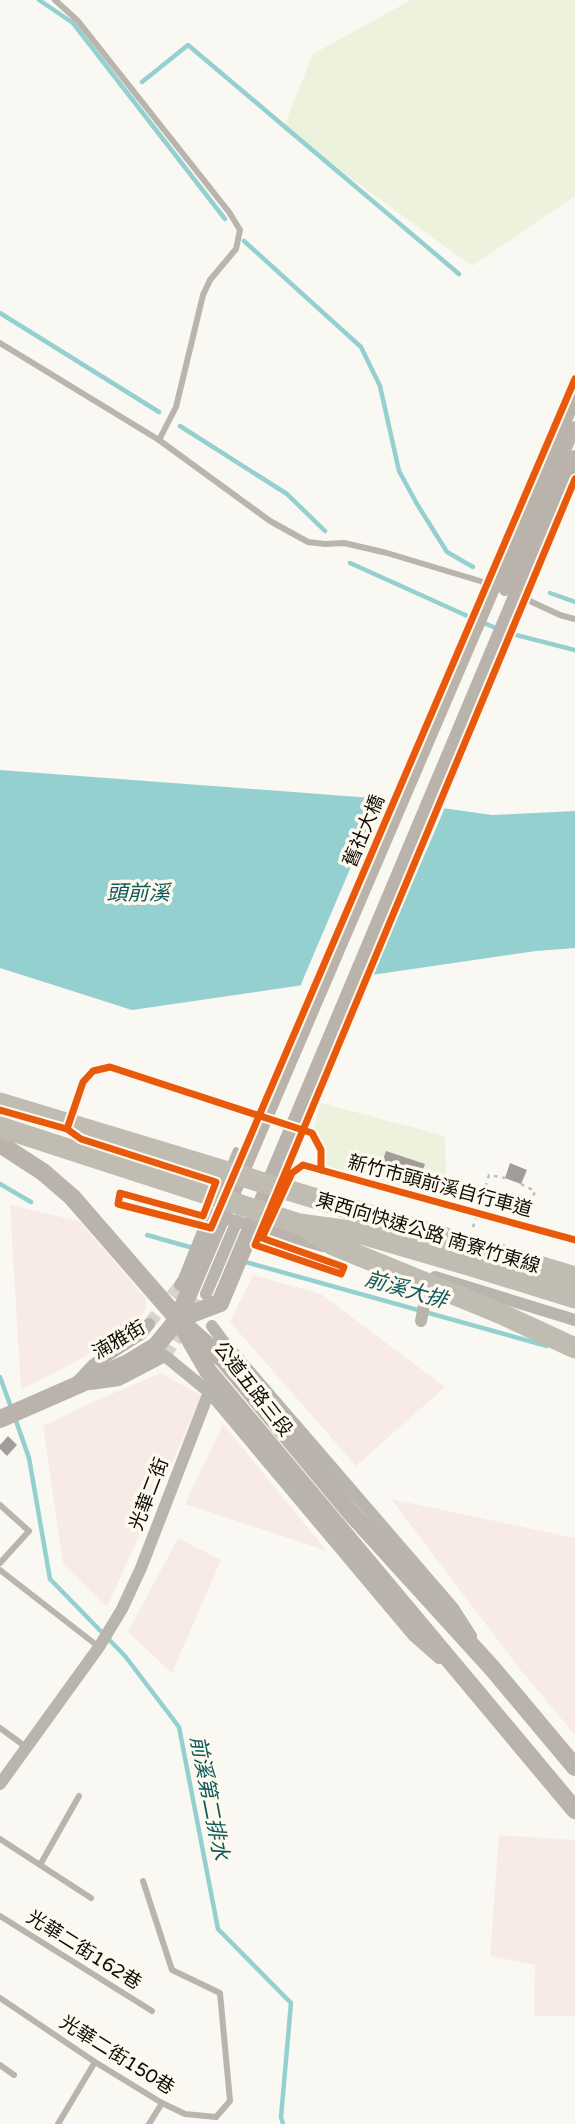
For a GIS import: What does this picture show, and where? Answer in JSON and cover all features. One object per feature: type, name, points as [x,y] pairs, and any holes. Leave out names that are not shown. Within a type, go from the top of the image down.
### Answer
[{"type":"highway","name":"東西向快速公路 南寮竹東線","points":[[0,1103],[575,1277]]},
{"type":"highway","name":"東西向快速公路 南寮竹東線","points":[[0,1127],[299,1224],[351,1231],[575,1298]]},
{"type":"highway","points":[[299,1224],[333,1245],[496,1312],[575,1348]]},
{"type":"street","name":"舊社大橋","points":[[199,1292],[575,392]]},
{"type":"street","points":[[505,590],[575,427]]},
{"type":"street","points":[[199,1292],[575,459]]},
{"type":"street","points":[[0,1144],[43,1172],[72,1197],[178,1319]]},
{"type":"street","points":[[210,1214],[575,1320]]},
{"type":"street","name":"湳雅街","points":[[178,1319],[199,1292],[192,1259],[210,1214]]},
{"type":"street","name":"湳雅街","points":[[0,1419],[128,1363],[156,1346],[217,1270],[237,1221]]},
{"type":"street","points":[[385,1263],[427,1290],[475,1289]]},
{"type":"street","points":[[421,1321],[427,1290]]},
{"type":"street","name":"公道五路三段","points":[[178,1319],[224,1360],[352,1514],[492,1668],[575,1767]]},
{"type":"street","name":"公道五路三段","points":[[178,1319],[208,1371],[575,1810]]},
{"type":"street","name":"湳雅街","points":[[73,1387],[93,1365],[142,1334],[149,1324]]},
{"type":"street","name":"公道五路三段","points":[[212,1326],[453,1608],[492,1668]]},
{"type":"street","name":"湳雅街","points":[[73,1387],[119,1380],[165,1356]]},
{"type":"street","name":"公道五路三段","points":[[165,1356],[209,1392],[413,1635],[466,1681]]},
{"type":"street","name":"光華二街","points":[[99,1647],[142,1568],[209,1392]]},
{"type":"street","points":[[0,1784],[99,1647]]},
{"type":"lane","points":[[55,0],[78,21],[229,212],[240,230],[236,248],[210,280],[203,295],[176,407],[159,440]]},
{"type":"lane","points":[[0,343],[159,440],[270,521],[308,541],[344,544],[387,553],[505,590],[575,619]]},
{"type":"lane","points":[[210,1214],[236,1150]]},
{"type":"lane","points":[[0,1506],[29,1531],[0,1563]]},
{"type":"lane","points":[[0,1570],[99,1647]]},
{"type":"lane","points":[[0,1728],[26,1747]]},
{"type":"lane","points":[[40,1865],[79,1796]]},
{"type":"lane","points":[[0,1839],[91,1898]]},
{"type":"lane","points":[[143,1881],[172,1970],[220,1993],[230,2101],[218,2120]]},
{"type":"lane","name":"光華二街162巷","points":[[0,1916],[152,2011]]},
{"type":"lane","name":"光華二街150巷","points":[[0,1998],[162,2104],[185,2114],[218,2120]]},
{"type":"lane","points":[[58,2124],[95,2062]]},
{"type":"lane","points":[[0,2065],[14,2075]]},
{"type":"lane","points":[[149,2124],[162,2104]]},
{"type":"path","points":[[478,1213],[489,1175],[505,1178]]},
{"type":"path","points":[[521,1184],[535,1191],[524,1226]]},
{"type":"shaded area","points":[[10,1205],[79,1221],[146,1299],[145,1312],[86,1356],[21,1390]]},
{"type":"shaded area","points":[[253,1275],[321,1294],[445,1387],[356,1466],[230,1322]]},
{"type":"shaded area","points":[[161,1373],[202,1396],[107,1607],[63,1564],[43,1426]]},
{"type":"shaded area","points":[[223,1424],[327,1551],[185,1504]]},
{"type":"shaded area","points":[[391,1499],[575,1538],[575,1735],[519,1668]]},
{"type":"shaded area","points":[[178,1538],[221,1560],[172,1673],[128,1632]]},
{"type":"shaded area","points":[[499,1835],[575,1840],[575,2016],[534,2016],[535,1965],[490,1956]]},
{"type":"green space","points":[[411,0],[575,0],[575,196],[472,266],[283,129],[313,54]]},
{"type":"green space","points":[[321,1103],[445,1136],[447,1204],[321,1166],[321,1150],[312,1133]]},
{"type":"water","name":"頭前溪","points":[[0,770],[372,798],[492,815],[575,811],[575,948],[536,951],[132,1010],[0,968]]},
{"type":"pier","points":[[381,796],[446,805],[371,979],[299,989]]},
{"type":"building","points":[[386,1151],[425,1164],[420,1179],[381,1166]]},
{"type":"building","points":[[510,1163],[527,1170],[521,1184],[505,1178]]},
{"type":"building","points":[[8,1436],[17,1445],[7,1456],[0,1449],[0,1445]]},
{"type":"waterway","points":[[39,0],[73,23],[225,219]]},
{"type":"waterway","points":[[142,82],[188,45],[459,274]]},
{"type":"waterway","points":[[244,241],[361,347],[380,386],[399,471],[447,552],[473,567]]},
{"type":"waterway","points":[[0,313],[159,412]]},
{"type":"waterway","points":[[180,426],[287,494],[325,531]]},
{"type":"waterway","points":[[350,563],[474,619]]},
{"type":"waterway","points":[[550,593],[575,602]]},
{"type":"waterway","points":[[482,622],[500,630]]},
{"type":"waterway","points":[[508,633],[575,650]]},
{"type":"waterway","name":"前溪大排","points":[[0,1184],[31,1202]]},
{"type":"waterway","name":"前溪大排","points":[[147,1235],[193,1248]]},
{"type":"waterway","name":"前溪大排","points":[[242,1261],[547,1346]]},
{"type":"waterway","name":"前溪第二排水","points":[[0,1377],[12,1410]]},
{"type":"waterway","name":"前溪第二排水","points":[[15,1418],[29,1458],[50,1579],[125,1656],[179,1727],[218,1929],[291,2003],[281,2117],[283,2124]]},
{"type":"tunnel","points":[[149,1324],[180,1285]]},
{"type":"tunnel","points":[[165,1356],[206,1294]]},
{"type":"cycle path","points":[[67,1129],[81,1139],[216,1182],[203,1216],[120,1193],[118,1204],[211,1228],[575,379]]},
{"type":"cycle path","points":[[321,1170],[303,1165],[292,1173],[262,1238],[344,1267],[341,1274],[255,1245],[575,479]]},
{"type":"cycle path","name":"新竹市頭前溪自行車道","points":[[0,1110],[67,1129],[83,1082],[93,1071],[110,1067],[312,1133],[321,1150],[321,1170],[575,1240]]}]
